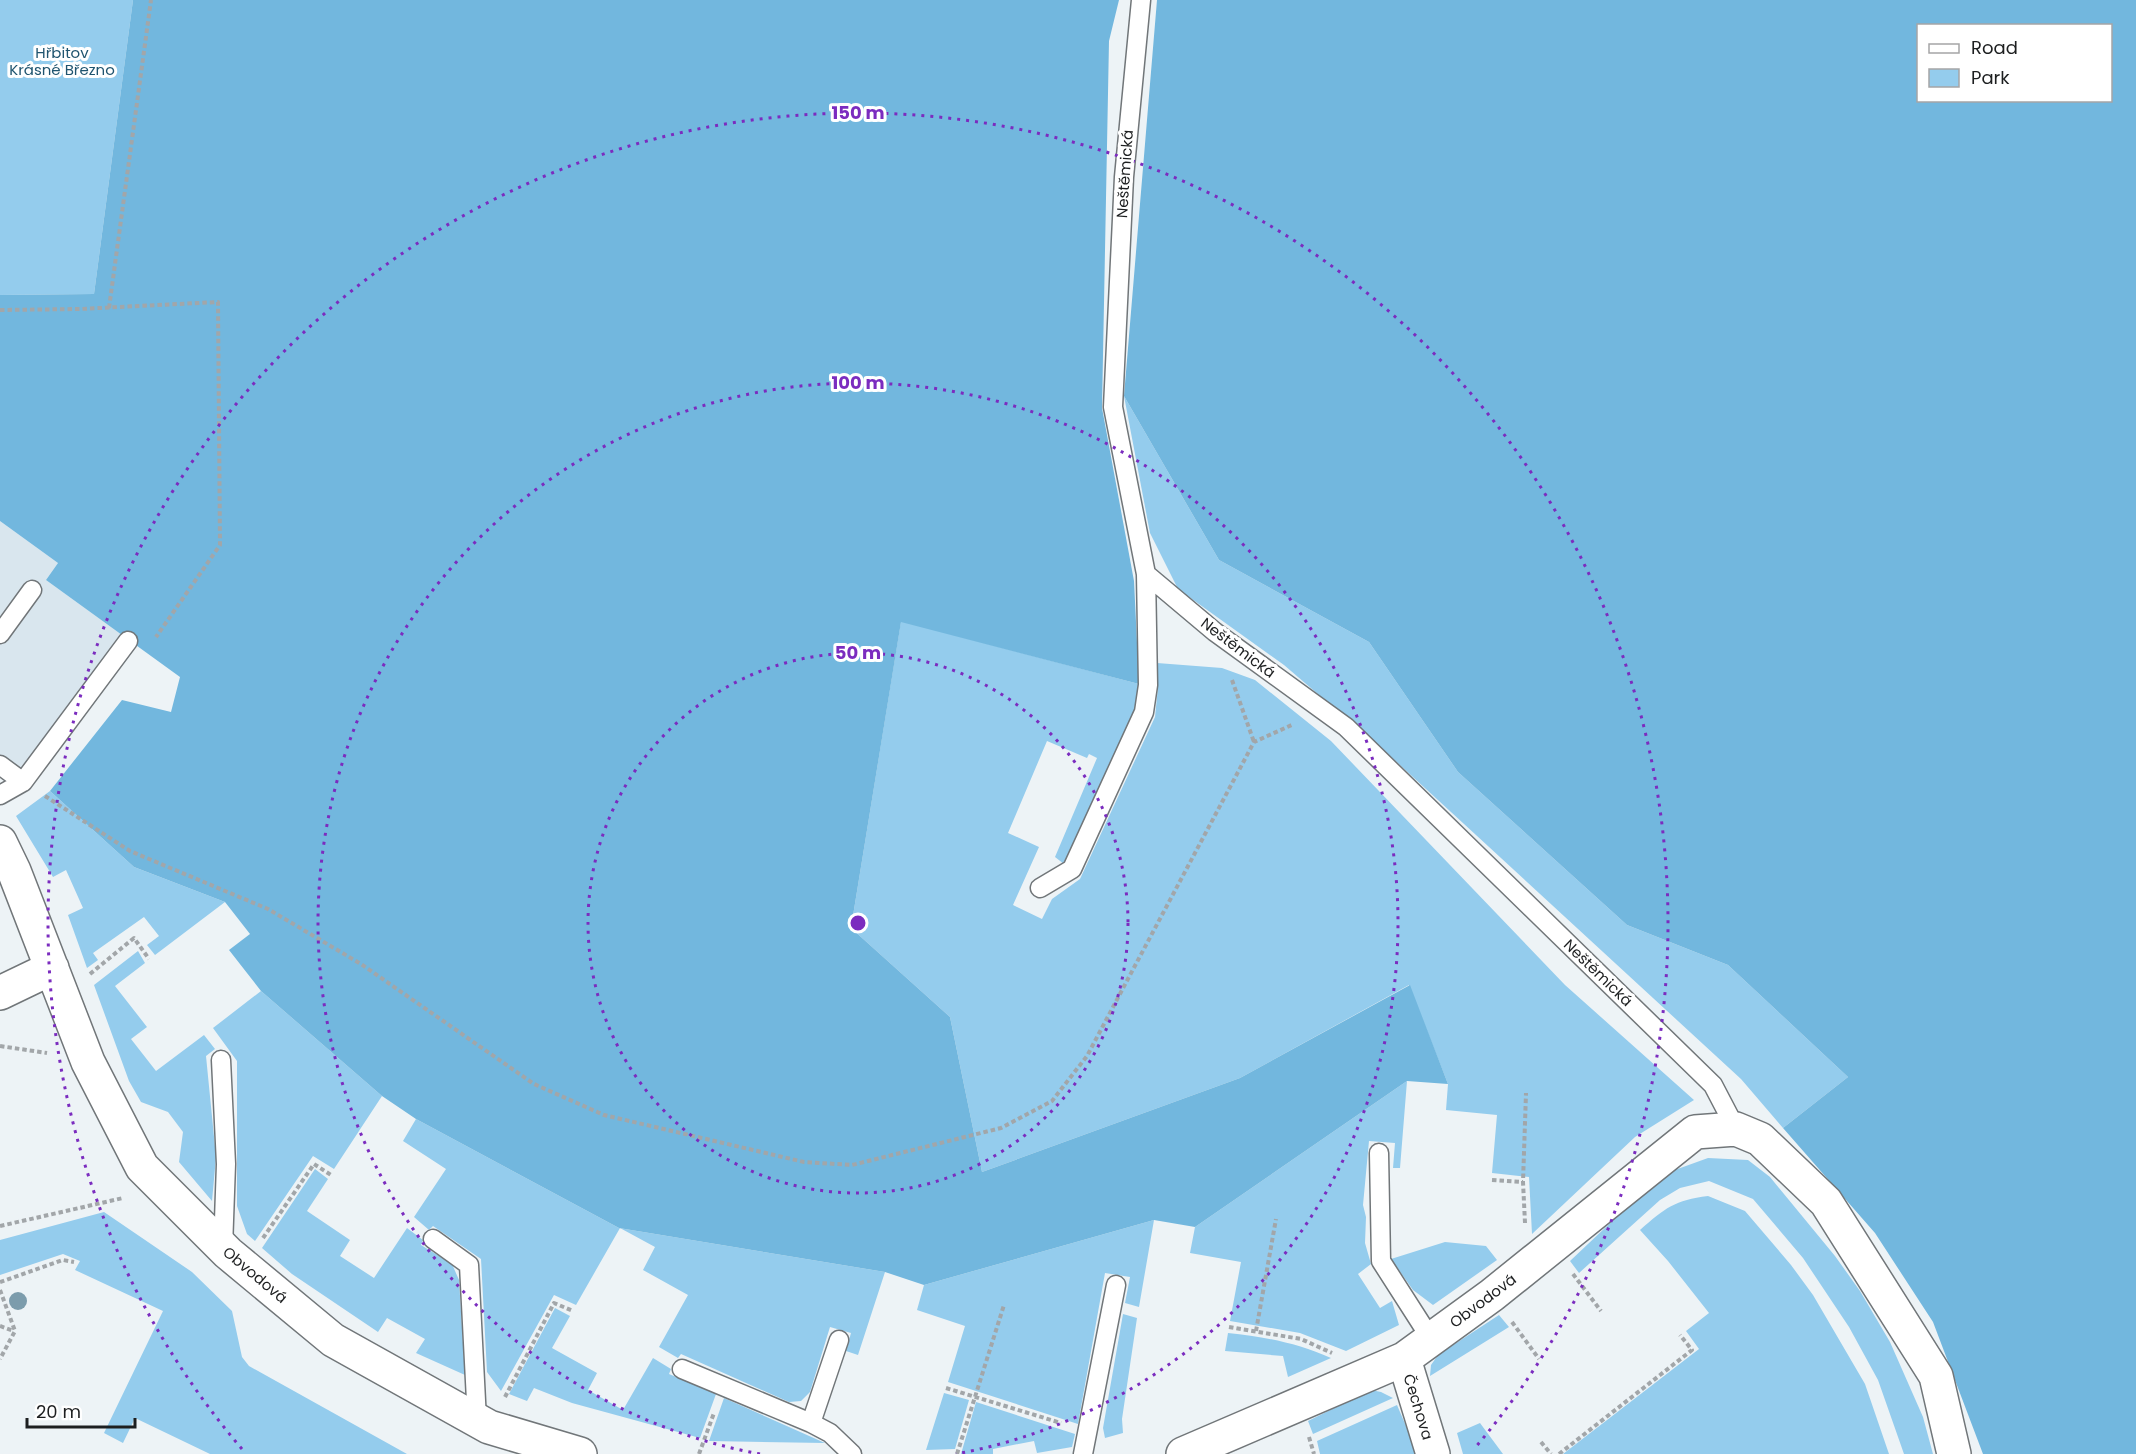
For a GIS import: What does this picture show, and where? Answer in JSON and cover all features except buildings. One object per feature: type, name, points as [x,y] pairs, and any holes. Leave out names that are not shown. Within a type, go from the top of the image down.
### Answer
[{"type":"street","name":"Obvodová","points":[[0,842],[14,871],[86,1058],[142,1167],[233,1257],[333,1340],[483,1423],[580,1454]]},
{"type":"street","points":[[0,993],[52,968]]},
{"type":"street","name":"Obvodová","points":[[1183,1454],[1404,1359],[1540,1257],[1695,1132],[1748,1134]]},
{"type":"street","name":"Neštěmická","points":[[1748,1134],[1827,1202],[1936,1376],[1954,1454]]},
{"type":"street","name":"Čechova","points":[[1404,1359],[1433,1454]]},
{"type":"lane","name":"Neštěmická","points":[[1141,0],[1124,177],[1113,407],[1146,574],[1215,632],[1346,727],[1713,1085],[1748,1134]]},
{"type":"lane","points":[[1040,888],[1072,869],[1144,712],[1148,685],[1146,574]]},
{"type":"lane","points":[[0,634],[32,590]]},
{"type":"lane","points":[[0,795],[23,782],[128,641]]},
{"type":"lane","points":[[0,765],[23,782]]},
{"type":"lane","points":[[221,1060],[233,1257]]},
{"type":"lane","points":[[1379,1153],[1381,1261],[1431,1339]]},
{"type":"lane","points":[[434,1239],[469,1265],[483,1423]]},
{"type":"lane","points":[[1083,1454],[1116,1285]]},
{"type":"lane","points":[[811,1423],[839,1340]]},
{"type":"lane","points":[[682,1369],[811,1423],[830,1433],[852,1454]]},
{"type":"path","points":[[109,308],[151,0]]},
{"type":"path","points":[[0,310],[109,308],[218,302],[220,545],[154,639],[128,641]]},
{"type":"path","points":[[1215,632],[1254,742]]},
{"type":"path","points":[[23,782],[130,851],[268,909],[361,964],[534,1084],[603,1115],[804,1162],[852,1165],[1000,1128],[1052,1101],[1087,1056],[1254,742],[1324,711]]},
{"type":"path","points":[[89,975],[134,938],[149,959]]},
{"type":"path","points":[[0,1046],[86,1058]]},
{"type":"path","points":[[1526,1093],[1523,1182],[1525,1239],[1540,1257]]},
{"type":"path","points":[[233,1257],[314,1164],[331,1175]]},
{"type":"path","points":[[1492,1180],[1523,1182]]},
{"type":"path","points":[[0,1226],[126,1197]]},
{"type":"path","points":[[1256,1331],[1276,1219]]},
{"type":"path","points":[[0,1281],[63,1260],[74,1262]]},
{"type":"path","points":[[1580,1285],[1601,1311]]},
{"type":"path","points":[[0,1290],[15,1331],[0,1359]]},
{"type":"path","points":[[483,1423],[554,1303],[573,1311]]},
{"type":"path","points":[[957,1454],[1004,1305]]},
{"type":"path","points":[[0,1326],[15,1331]]},
{"type":"path","points":[[1229,1327],[1301,1340],[1338,1355],[1354,1381]]},
{"type":"path","points":[[1516,1327],[1539,1359]]},
{"type":"path","points":[[1559,1454],[1692,1350],[1680,1335]]},
{"type":"path","points":[[946,1388],[1088,1431]]},
{"type":"path","points":[[699,1454],[705,1439]]},
{"type":"path","points":[[1310,1440],[1314,1454]]},
{"type":"path","points":[[1541,1442],[1551,1454]]},
{"type":"shaded area","points":[[133,0],[1119,0],[1109,41],[1102,408],[1134,581],[1139,684],[901,622],[851,928],[950,1017],[982,1172],[1240,1078],[1410,985],[1448,1084],[1407,1081],[1195,1227],[1154,1220],[924,1285],[885,1272],[619,1228],[416,1119],[382,1096],[261,991],[229,950],[250,934],[225,902],[134,867],[50,791],[122,700],[171,712],[180,677],[46,580],[58,563],[0,521],[0,295],[94,294]]},
{"type":"shaded area","points":[[1157,0],[2136,0],[2136,1454],[1983,1454],[1933,1322],[1875,1233],[1783,1128],[1848,1077],[1728,965],[1627,925],[1458,772],[1369,642],[1219,560],[1124,396]]},
{"type":"shaded area","points":[[0,521],[58,563],[46,580],[133,643],[24,792],[0,776]]},
{"type":"green space","name":"Hřbitov Krásné Březno","points":[[0,0],[133,0],[94,294],[0,295]]},
{"type":"green space","points":[[1124,396],[1219,560],[1369,642],[1458,772],[1627,925],[1728,965],[1848,1077],[1783,1128],[1741,1079],[1389,755],[1284,665],[1178,589],[1150,533]]},
{"type":"green space","points":[[901,621],[1139,684],[1135,711],[1064,864],[1055,857],[1097,758],[1089,754],[1087,758],[1047,741],[1008,833],[1039,847],[1013,905],[1042,919],[1052,899],[1080,879],[1155,717],[1158,687],[1157,663],[1222,668],[1255,680],[1331,741],[1565,985],[1694,1100],[1635,1137],[1532,1234],[1529,1177],[1492,1173],[1497,1115],[1446,1110],[1448,1084],[1409,985],[1240,1078],[982,1172],[950,1017],[851,928]]},
{"type":"green space","points":[[50,791],[134,867],[225,902],[155,955],[147,945],[159,936],[144,917],[93,953],[98,960],[87,968],[68,915],[83,908],[66,870],[53,877],[16,816]]},
{"type":"green space","points":[[138,951],[145,963],[115,986],[147,1027],[131,1039],[156,1071],[204,1035],[215,1049],[206,1056],[216,1157],[212,1201],[179,1162],[183,1132],[168,1112],[141,1102],[129,1081],[94,985]]},
{"type":"green space","points":[[261,991],[382,1096],[334,1169],[313,1156],[255,1241],[247,1234],[237,1206],[237,1061],[213,1028]]},
{"type":"green space","points":[[1407,1081],[1400,1168],[1393,1168],[1395,1143],[1369,1141],[1363,1205],[1366,1217],[1365,1243],[1371,1264],[1358,1274],[1380,1308],[1392,1301],[1399,1325],[1346,1351],[1300,1333],[1230,1321],[1241,1262],[1190,1253],[1195,1227]]},
{"type":"green space","points":[[416,1119],[620,1228],[576,1305],[554,1295],[501,1391],[487,1372],[481,1259],[433,1226],[429,1230],[414,1217],[446,1169],[403,1141]]},
{"type":"green space","points":[[1708,1158],[1748,1160],[1770,1177],[1835,1256],[1860,1291],[1890,1342],[1923,1417],[1933,1454],[1904,1454],[1878,1380],[1849,1327],[1803,1258],[1753,1199],[1709,1181],[1680,1188],[1660,1200],[1579,1273],[1570,1261],[1661,1175]]},
{"type":"green space","points":[[315,1169],[328,1179],[307,1211],[350,1240],[340,1256],[374,1278],[407,1228],[423,1240],[421,1245],[452,1264],[459,1280],[465,1375],[416,1353],[425,1339],[387,1318],[378,1332],[292,1274],[262,1248]]},
{"type":"green space","points":[[1708,1196],[1745,1211],[1813,1295],[1865,1384],[1889,1454],[1563,1454],[1699,1349],[1686,1331],[1709,1313],[1640,1230],[1671,1206]]},
{"type":"green space","points":[[104,1212],[192,1272],[232,1311],[242,1357],[249,1366],[407,1454],[210,1454],[135,1418],[123,1443],[104,1433],[163,1311],[75,1270],[80,1261],[63,1254],[0,1275],[0,1240]]},
{"type":"green space","points":[[1154,1220],[1139,1307],[1125,1303],[1130,1277],[1105,1273],[1078,1424],[948,1382],[965,1326],[917,1310],[924,1285]]},
{"type":"green space","points":[[620,1228],[885,1272],[858,1355],[846,1351],[851,1333],[830,1327],[810,1392],[801,1401],[789,1402],[681,1354],[678,1358],[659,1347],[688,1295],[643,1270],[655,1247]]},
{"type":"green space","points":[[1445,1242],[1486,1246],[1497,1260],[1433,1305],[1413,1290],[1391,1259]]},
{"type":"green space","points":[[555,1308],[570,1316],[552,1348],[597,1373],[588,1390],[623,1410],[653,1358],[671,1369],[669,1374],[716,1394],[700,1438],[572,1403],[534,1388],[527,1401],[509,1394]]},
{"type":"green space","points":[[1123,1314],[1137,1318],[1122,1419],[1123,1433],[1105,1438],[1103,1428]]},
{"type":"green space","points":[[1499,1315],[1509,1327],[1430,1376],[1431,1365],[1438,1355]]},
{"type":"green space","points":[[1228,1333],[1281,1341],[1331,1358],[1288,1377],[1283,1356],[1225,1351]]},
{"type":"green space","points":[[1371,1390],[1393,1398],[1313,1434],[1308,1421]]},
{"type":"green space","points":[[944,1393],[969,1400],[955,1449],[926,1450]]},
{"type":"green space","points":[[724,1398],[825,1443],[709,1441]]},
{"type":"green space","points":[[976,1402],[1075,1434],[1072,1447],[1037,1453],[1034,1441],[993,1449],[993,1454],[961,1454]]},
{"type":"green space","points":[[1397,1405],[1418,1454],[1320,1454],[1317,1441]]},
{"type":"green space","points":[[1480,1423],[1503,1454],[1463,1454],[1457,1433]]}]
